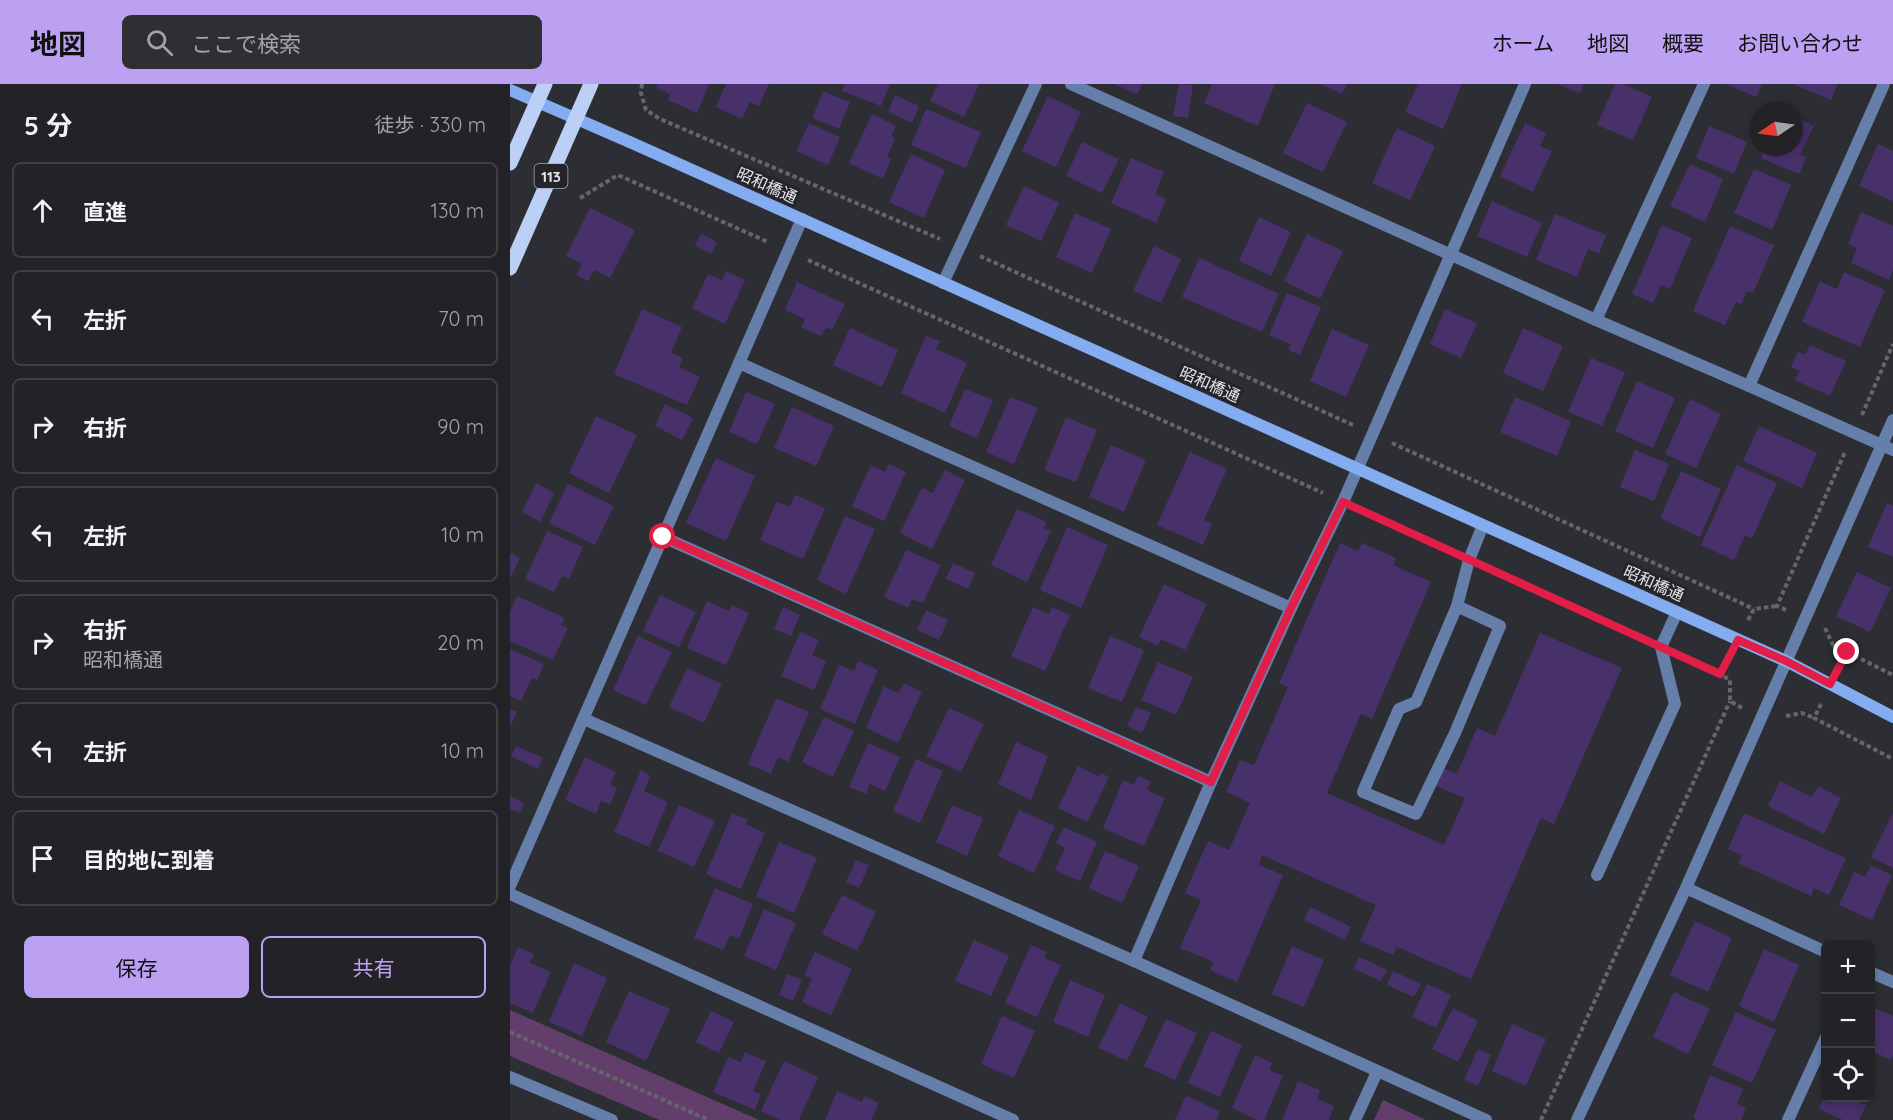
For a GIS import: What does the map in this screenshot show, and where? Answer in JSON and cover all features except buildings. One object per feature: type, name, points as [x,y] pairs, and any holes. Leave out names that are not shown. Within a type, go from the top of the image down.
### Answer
[{"type":"main road","name":"113","points":[[510,163],[545,84]]},
{"type":"main road","name":"113","points":[[510,268],[591,84]]},
{"type":"street","points":[[943,283],[1036,84]]},
{"type":"street","points":[[1071,84],[1449,255],[1888,448]]},
{"type":"street","points":[[1134,961],[1211,782],[1291,608],[1343,502],[1525,84]]},
{"type":"street","points":[[1596,320],[1704,84]]},
{"type":"street","points":[[1749,386],[1884,84]]},
{"type":"street","name":"昭和橋通","points":[[510,90],[1786,661],[1893,717]]},
{"type":"street","points":[[510,886],[802,219]]},
{"type":"street","points":[[739,363],[1291,608]]},
{"type":"street","points":[[1577,1120],[1686,888],[1786,661],[1888,448],[1893,420]]},
{"type":"street","points":[[1457,606],[1500,626],[1455,733],[1416,814],[1363,792],[1399,710],[1416,702],[1457,606],[1469,560],[1483,525]]},
{"type":"street","points":[[663,537],[1211,782]]},
{"type":"street","points":[[1597,875],[1675,704],[1661,647],[1677,612]]},
{"type":"street","points":[[584,719],[1134,961],[1486,1120]]},
{"type":"street","points":[[1686,888],[1821,950]]},
{"type":"street","points":[[510,894],[1012,1120]]},
{"type":"street","points":[[1875,974],[1893,982]]},
{"type":"street","points":[[1788,1120],[1821,1048]]},
{"type":"street","points":[[1355,1120],[1377,1072]]},
{"type":"street","points":[[510,1077],[612,1120]]},
{"type":"path","points":[[642,84],[641,93],[646,110],[660,119],[960,247],[1754,609],[1777,606],[1825,627],[1833,645],[1893,675]]},
{"type":"path","points":[[580,198],[618,175],[1343,502],[1730,680],[1730,701],[1541,1120]]},
{"type":"path","points":[[1777,606],[1893,344]]},
{"type":"path","points":[[1720,674],[1754,609]]},
{"type":"path","points":[[1814,718],[1847,652]]},
{"type":"path","points":[[1730,701],[1776,725],[1788,714],[1802,713],[1893,759]]},
{"type":"path","points":[[510,1032],[709,1120]]},
{"type":"shaded area","points":[[510,1010],[759,1120],[659,1120],[510,1056]]},
{"type":"shaded area","points":[[1383,1100],[1426,1120],[1374,1120]]},
{"type":"route","points":[[663,537],[1211,782],[1291,608],[1343,502],[1720,674],[1738,640],[1830,684],[1847,652]]}]
